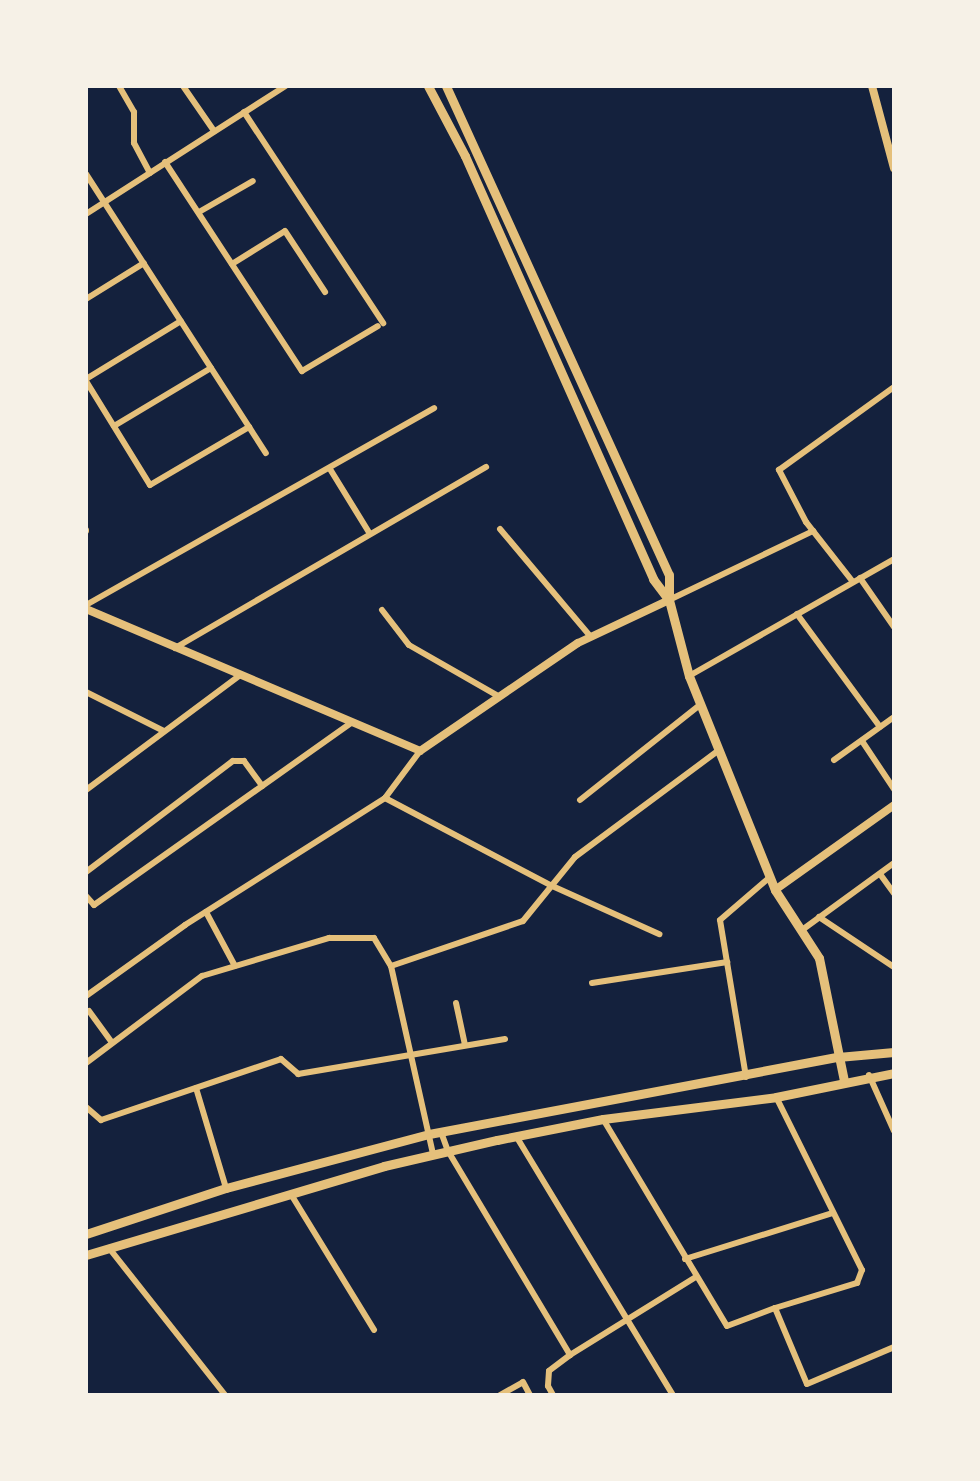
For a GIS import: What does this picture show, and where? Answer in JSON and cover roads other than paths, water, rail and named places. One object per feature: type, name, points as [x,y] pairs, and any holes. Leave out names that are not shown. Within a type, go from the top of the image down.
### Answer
[{"type":"main road","points":[[428,86],[465,156],[653,579],[668,600]]},
{"type":"main road","points":[[446,86],[669,575],[668,600],[700,705],[775,890],[818,958],[845,1081]]},
{"type":"main road","points":[[86,1234],[226,1188],[429,1134],[838,1058],[894,1052]]},
{"type":"main road","points":[[86,1255],[433,1154],[603,1119],[776,1097],[869,1075],[894,1073]]},
{"type":"street","points":[[119,86],[134,112],[134,144],[150,173]]},
{"type":"street","points":[[183,86],[214,131]]},
{"type":"street","points":[[86,215],[285,86]]},
{"type":"street","points":[[872,86],[885,146],[894,168]]},
{"type":"street","points":[[165,162],[302,371],[381,324],[244,112]]},
{"type":"street","points":[[885,146],[894,142]]},
{"type":"street","points":[[86,174],[266,453]]},
{"type":"street","points":[[199,212],[253,181]]},
{"type":"street","points":[[232,264],[285,231],[325,292]]},
{"type":"street","points":[[86,299],[144,263]]},
{"type":"street","points":[[181,321],[86,380],[150,485],[249,427]]},
{"type":"street","points":[[114,426],[211,368]]},
{"type":"street","points":[[894,387],[779,470],[813,531],[894,627]]},
{"type":"street","points":[[86,607],[434,408]]},
{"type":"street","points":[[175,648],[486,467]]},
{"type":"street","points":[[330,469],[370,534]]},
{"type":"street","points":[[500,529],[591,637]]},
{"type":"street","points":[[86,996],[206,912],[385,797],[420,751],[498,696],[591,637],[813,531]]},
{"type":"street","points":[[689,676],[894,559]]},
{"type":"street","points":[[86,607],[350,724],[420,751]]},
{"type":"street","points":[[382,610],[409,645],[498,696]]},
{"type":"street","points":[[797,614],[880,727]]},
{"type":"street","points":[[86,778],[89,788],[239,676]]},
{"type":"street","points":[[86,692],[164,731]]},
{"type":"street","points":[[580,800],[700,705]]},
{"type":"street","points":[[834,760],[894,717]]},
{"type":"street","points":[[86,896],[94,905],[350,724]]},
{"type":"street","points":[[862,741],[894,789]]},
{"type":"street","points":[[391,966],[523,921],[575,858],[719,750]]},
{"type":"street","points":[[86,872],[233,761],[244,761],[262,786]]},
{"type":"street","points":[[385,797],[550,885],[659,934]]},
{"type":"street","points":[[775,890],[894,805]]},
{"type":"street","points":[[802,930],[894,863]]},
{"type":"street","points":[[880,874],[894,893]]},
{"type":"street","points":[[746,1077],[720,919],[770,877]]},
{"type":"street","points":[[206,912],[235,966]]},
{"type":"street","points":[[819,917],[894,967]]},
{"type":"street","points":[[86,1063],[202,976],[329,937],[374,938],[391,966],[433,1154]]},
{"type":"street","points":[[592,983],[727,962]]},
{"type":"street","points":[[456,1003],[465,1045]]},
{"type":"street","points":[[89,1011],[112,1043]]},
{"type":"street","points":[[86,1107],[101,1120],[281,1059],[298,1074],[505,1039]]},
{"type":"street","points":[[869,1075],[894,1131]]},
{"type":"street","points":[[196,1088],[226,1188]]},
{"type":"street","points":[[603,1119],[727,1326],[857,1283],[862,1277],[776,1097]]},
{"type":"street","points":[[441,1132],[448,1151],[570,1355]]},
{"type":"street","points":[[516,1136],[673,1395]]},
{"type":"street","points":[[292,1196],[374,1330]]},
{"type":"street","points":[[685,1259],[833,1213]]},
{"type":"street","points":[[109,1248],[225,1395]]},
{"type":"street","points":[[553,1395],[548,1387],[549,1371],[570,1355],[628,1323],[696,1277]]},
{"type":"street","points":[[775,1308],[807,1384],[894,1348]]},
{"type":"street","points":[[500,1395],[523,1382],[530,1395]]}]
